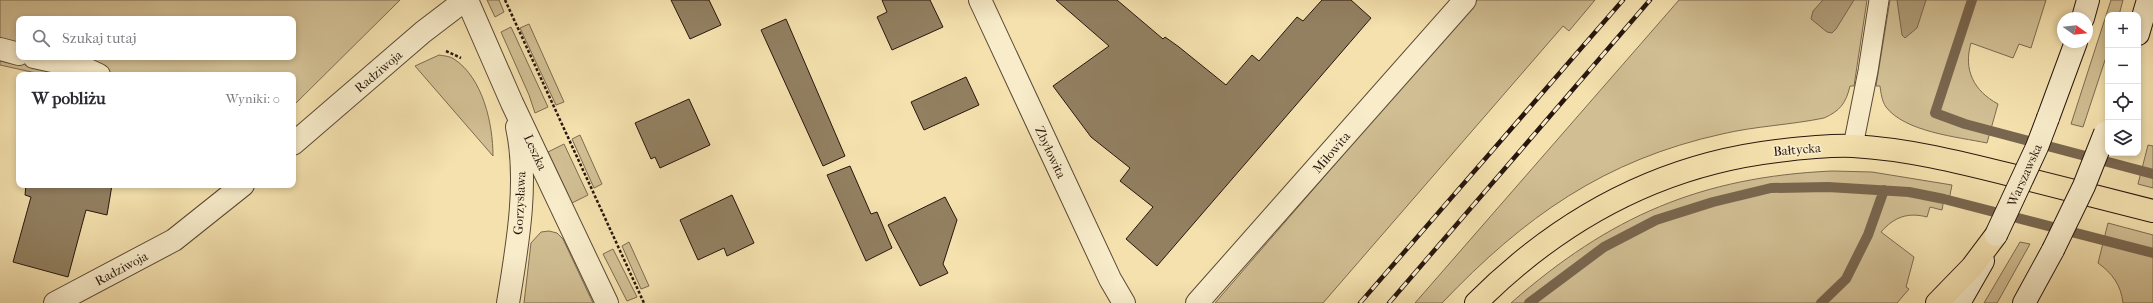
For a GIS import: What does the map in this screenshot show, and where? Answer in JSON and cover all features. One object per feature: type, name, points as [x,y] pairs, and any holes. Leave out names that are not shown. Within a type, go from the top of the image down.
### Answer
[{"type":"main road","name":"Bałtycka","points":[[1476,303],[1498,282],[1549,240],[1594,210],[1647,183],[1704,164],[1759,153],[1808,147],[1853,146],[1931,156],[2153,211]]},
{"type":"main road","points":[[1937,303],[1972,267],[1996,235]]},
{"type":"street","name":"Leszka","points":[[466,0],[512,103],[607,303]]},
{"type":"street","name":"Radziwoja","points":[[296,141],[424,32],[466,0]]},
{"type":"street","name":"Zbyłowita","points":[[980,0],[1110,279],[1124,303]]},
{"type":"street","name":"Miłowita","points":[[1197,303],[1465,0]]},
{"type":"street","points":[[2085,12],[2088,0]]},
{"type":"street","points":[[2141,24],[2148,0]]},
{"type":"street","name":"Warszawska","points":[[1959,303],[1996,235],[2037,147],[2074,48]]},
{"type":"street","points":[[0,49],[16,53]]},
{"type":"street","points":[[48,60],[84,68],[93,72]]},
{"type":"street","name":"Gorzysława","points":[[508,303],[515,262],[522,167],[519,133],[512,103]]},
{"type":"street","points":[[2024,303],[2053,250],[2084,186],[2105,134]]},
{"type":"street","name":"Radziwoja","points":[[55,303],[174,240],[239,188]]},
{"type":"lane","points":[[1853,146],[1868,71],[1879,0]]},
{"type":"path","points":[[505,0],[644,303]]},
{"type":"path","points":[[444,51],[466,60]]},
{"type":"shaded area","points":[[0,0],[400,0],[296,103],[296,72],[32,72],[0,65]]},
{"type":"shaded area","points":[[487,0],[499,0],[504,12],[495,17]]},
{"type":"shaded area","points":[[1477,0],[1595,0],[1569,31],[1563,26],[1323,303],[1215,303]]},
{"type":"shaded area","points":[[1679,0],[1867,0],[1854,86],[1850,86],[1842,106],[1824,118],[1735,131],[1679,145],[1640,159],[1603,176],[1568,196],[1504,244],[1442,303],[1415,303]]},
{"type":"shaded area","points":[[1823,0],[1854,0],[1832,33],[1827,32],[1811,19],[1813,11]]},
{"type":"shaded area","points":[[1890,0],[2046,0],[2031,48],[2019,44],[2013,58],[1971,43],[1968,62],[1972,79],[1983,93],[1998,104],[1987,143],[1947,136],[1919,128],[1895,115],[1886,107],[1881,95],[1880,86],[1876,86]]},
{"type":"shaded area","points":[[1897,0],[1926,0],[1917,28],[1905,38],[1902,35]]},
{"type":"shaded area","points":[[2111,0],[2123,0],[2120,12],[2107,12]]},
{"type":"shaded area","points":[[2105,19],[2105,60],[2083,127],[2071,124]]},
{"type":"shaded area","points":[[529,24],[564,102],[556,105],[520,28]]},
{"type":"shaded area","points":[[511,27],[548,107],[535,113],[529,95],[501,32]]},
{"type":"shaded area","points":[[439,55],[452,58],[464,67],[479,90],[491,130],[493,156],[415,66]]},
{"type":"shaded area","points":[[580,135],[602,184],[594,188],[572,139]]},
{"type":"shaded area","points":[[564,144],[588,195],[572,203],[548,152]]},
{"type":"shaded area","points":[[2148,145],[2153,146],[2153,188],[2138,184]]},
{"type":"shaded area","points":[[1832,171],[1872,172],[1952,185],[1949,200],[1944,199],[1942,210],[1930,207],[1927,217],[1914,215],[1896,219],[1881,232],[1914,257],[1906,287],[1909,289],[1897,303],[1511,303],[1548,273],[1584,247],[1622,225],[1660,207],[1699,192],[1740,182],[1785,175]]},
{"type":"shaded area","points":[[2108,223],[2153,235],[2153,303],[2123,303],[2118,285],[2112,275],[2098,263]]},
{"type":"shaded area","points":[[549,231],[557,233],[563,239],[593,303],[524,303],[531,243],[541,232]]},
{"type":"shaded area","points":[[629,242],[649,286],[641,289],[622,246]]},
{"type":"shaded area","points":[[2020,242],[2030,244],[1997,303],[1984,303]]},
{"type":"shaded area","points":[[613,249],[637,297],[627,301],[603,254]]},
{"type":"building","points":[[671,0],[709,0],[721,25],[690,39]]},
{"type":"building","points":[[882,0],[930,0],[943,27],[892,50],[877,17],[887,12]]},
{"type":"building","points":[[1056,0],[1117,0],[1163,39],[1165,37],[1179,47],[1226,85],[1252,55],[1259,61],[1297,17],[1303,21],[1322,0],[1351,0],[1371,18],[1157,266],[1126,239],[1153,207],[1120,181],[1130,168],[1091,137],[1053,86],[1109,46]]},
{"type":"building","points":[[786,19],[845,156],[823,166],[761,30]]},
{"type":"building","points":[[966,77],[979,105],[924,130],[911,102]]},
{"type":"building","points":[[689,99],[710,145],[660,168],[655,157],[651,159],[635,123]]},
{"type":"building","points":[[850,166],[871,214],[877,212],[892,248],[866,261],[827,175]]},
{"type":"building","points":[[26,188],[112,188],[107,215],[86,210],[68,277],[13,262],[31,197],[25,195]]},
{"type":"building","points":[[732,195],[754,243],[727,256],[724,248],[698,260],[680,220]]},
{"type":"building","points":[[945,197],[957,220],[943,264],[948,273],[920,286],[888,225]]},
{"type":"waterway","points":[[1972,0],[1935,113],[1965,124],[2153,174]]},
{"type":"waterway","points":[[1529,303],[1604,247],[1656,220],[1713,202],[1771,188],[1828,187],[1909,192],[1944,199],[2153,253]]},
{"type":"waterway","points":[[1821,303],[1846,279],[1868,235],[1884,190]]},
{"type":"railway","points":[[1360,303],[1623,0]]},
{"type":"railway","points":[[1389,303],[1650,0]]}]
